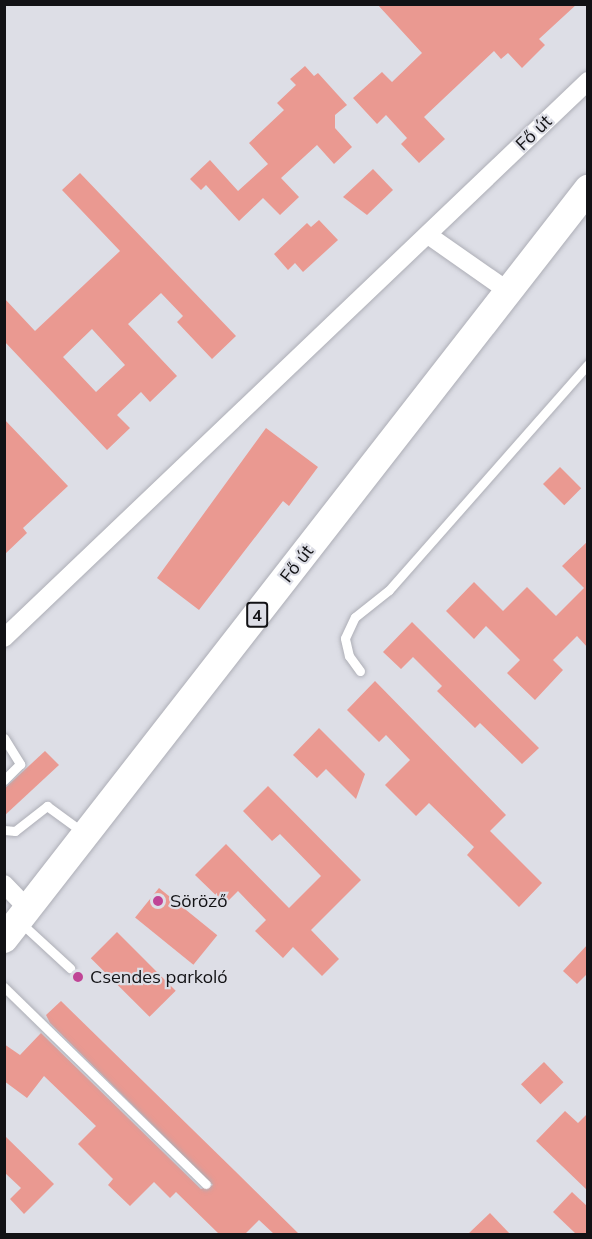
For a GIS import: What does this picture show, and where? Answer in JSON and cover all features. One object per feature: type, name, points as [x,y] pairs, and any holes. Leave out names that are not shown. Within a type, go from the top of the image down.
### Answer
[{"type":"main road","name":"Fő út","points":[[17,923],[588,189]]},
{"type":"street","name":"Fő út","points":[[4,639],[588,81]]},
{"type":"street","points":[[428,235],[508,291]]},
{"type":"street","points":[[4,884],[17,923]]},
{"type":"lane","points":[[360,671],[349,656],[345,638],[355,617],[388,590],[588,364]]},
{"type":"lane","points":[[4,738],[20,764],[4,780]]},
{"type":"lane","points":[[4,830],[15,831],[47,806],[86,834]]},
{"type":"lane","points":[[17,923],[70,968]]},
{"type":"lane","points":[[4,987],[206,1184]]},
{"type":"building","points":[[377,4],[577,4],[539,39],[545,45],[522,68],[508,53],[501,59],[494,51],[424,117],[445,139],[419,163],[401,144],[407,138],[386,115],[377,124],[353,98],[382,72],[392,82],[422,53]]},
{"type":"building","points":[[305,66],[314,76],[318,73],[347,105],[335,115],[335,128],[352,147],[334,164],[317,145],[281,178],[299,197],[280,215],[263,198],[239,221],[206,185],[201,190],[190,179],[210,160],[238,191],[268,164],[249,143],[284,110],[277,103],[296,85],[290,79]]},
{"type":"building","points":[[373,169],[393,190],[367,215],[343,197]]},
{"type":"building","points":[[80,173],[236,336],[212,359],[177,322],[183,316],[161,293],[128,324],[177,376],[150,402],[141,392],[117,415],[130,428],[107,450],[4,341],[4,298],[35,331],[120,251],[62,190]],"holes":[[[92,329],[125,365],[96,392],[63,357]]]},
{"type":"building","points":[[319,220],[338,240],[303,272],[295,263],[288,270],[274,254],[307,223],[311,227]]},
{"type":"building","points":[[4,419],[68,486],[23,528],[27,533],[4,555]]},
{"type":"building","points":[[266,428],[318,467],[289,506],[283,501],[199,610],[157,578]]},
{"type":"building","points":[[560,467],[581,488],[564,505],[543,484]]},
{"type":"building","points":[[588,541],[588,648],[577,636],[553,660],[563,670],[535,700],[507,673],[520,660],[486,626],[474,639],[446,611],[474,582],[503,611],[527,587],[556,616],[584,588],[562,566]]},
{"type":"building","points":[[412,622],[539,748],[522,764],[480,723],[475,728],[437,691],[442,686],[413,657],[401,669],[383,652]]},
{"type":"building","points":[[375,681],[506,815],[490,831],[542,883],[519,907],[467,855],[474,847],[429,803],[416,816],[385,785],[410,760],[386,735],[379,742],[347,710]]},
{"type":"building","points":[[319,728],[365,774],[356,799],[326,769],[317,778],[293,755]]},
{"type":"building","points":[[45,751],[59,765],[4,816],[4,789]]},
{"type":"building","points":[[268,786],[361,880],[311,930],[339,959],[322,976],[293,947],[283,958],[255,931],[266,920],[238,891],[225,904],[195,875],[226,844],[289,908],[321,876],[280,834],[272,841],[243,811]]},
{"type":"building","points":[[159,888],[217,935],[193,965],[135,918]]},
{"type":"building","points":[[117,932],[176,991],[150,1017],[91,958]]},
{"type":"building","points":[[588,944],[588,973],[577,984],[563,971]]},
{"type":"building","points":[[61,1001],[299,1234],[274,1234],[259,1220],[245,1234],[219,1234],[176,1192],[170,1198],[154,1182],[130,1206],[108,1185],[113,1179],[78,1144],[96,1126],[44,1076],[27,1098],[4,1081],[4,1044],[20,1055],[41,1033],[201,1189],[213,1185],[50,1023],[46,1015]]},
{"type":"building","points":[[544,1062],[563,1082],[540,1104],[521,1084]]},
{"type":"building","points":[[565,1111],[578,1123],[588,1113],[588,1191],[536,1141]]},
{"type":"building","points":[[4,1135],[54,1184],[24,1214],[10,1199],[21,1188],[4,1172]]},
{"type":"building","points":[[572,1192],[588,1207],[588,1234],[576,1234],[553,1212]]},
{"type":"building","points":[[490,1213],[510,1234],[468,1234]]},
{"type":"place","name":"Söröző","points":[[158,901]]},
{"type":"place","name":"Csendes parkoló","points":[[78,977]]}]
